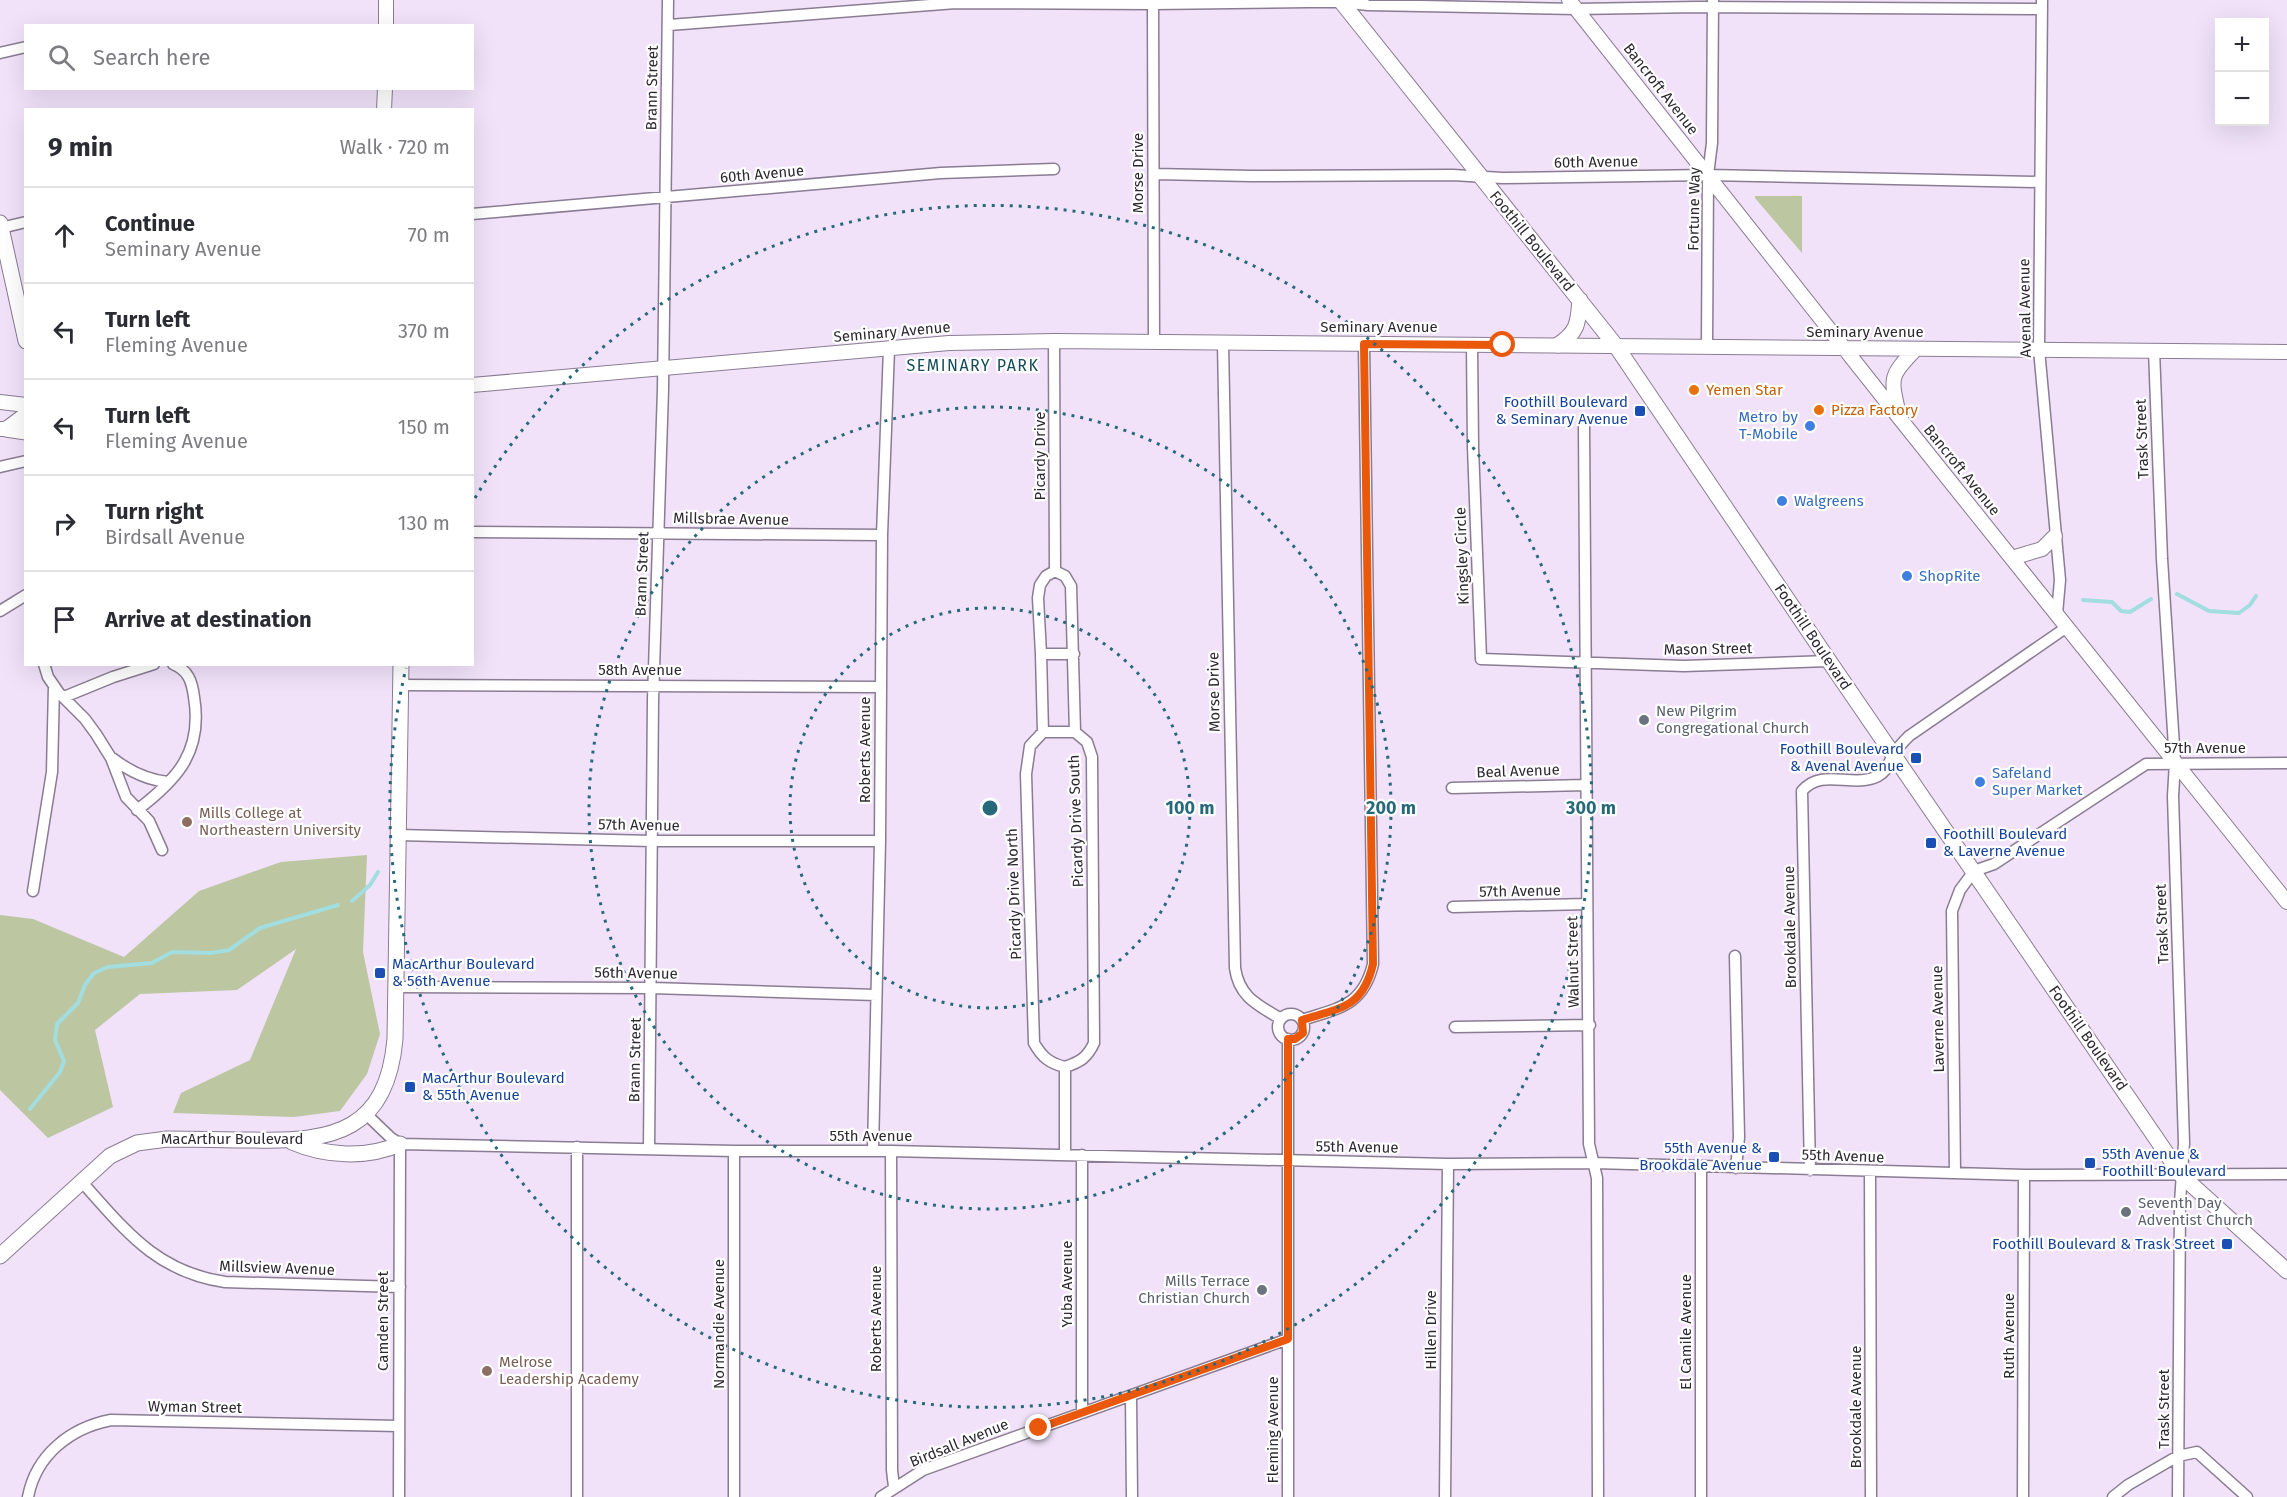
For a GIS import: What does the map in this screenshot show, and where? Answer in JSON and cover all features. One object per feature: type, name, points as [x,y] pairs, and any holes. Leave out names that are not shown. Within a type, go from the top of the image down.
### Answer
[{"type":"main road","name":"Foothill Boulevard","points":[[1340,1],[1616,346],[2182,1176],[2287,1271]]},
{"type":"main road","points":[[1,225],[24,332]]},
{"type":"main road","points":[[1558,345],[1570,338],[1575,330],[1580,300]]},
{"type":"main road","points":[[3,429],[24,432]]},
{"type":"main road","name":"MacArthur Boulevard","points":[[0,1256],[81,1181],[123,1148],[148,1140],[289,1141],[335,1134],[366,1114],[379,1098],[393,1065],[402,666]]},
{"type":"main road","points":[[289,1141],[307,1149],[327,1153],[377,1152],[400,1144]]},
{"type":"street","points":[[386,0],[386,24]]},
{"type":"street","name":"Brann Street","points":[[649,1149],[654,685],[663,369],[668,0]]},
{"type":"street","points":[[669,25],[956,3],[1153,4],[1340,1],[1368,5],[2042,5]]},
{"type":"street","name":"Morse Drive","points":[[1153,4],[1154,342]]},
{"type":"street","name":"Bancroft Avenue","points":[[1573,4],[1901,420],[2287,902]]},
{"type":"street","name":"Fortune Way","points":[[1707,347],[1708,175],[1712,142],[1713,4]]},
{"type":"street","name":"Avenal Avenue","points":[[2042,5],[2039,350],[2060,580],[2057,614]]},
{"type":"street","points":[[0,53],[24,47]]},
{"type":"street","points":[[384,108],[385,90]]},
{"type":"street","name":"60th Avenue","points":[[474,213],[941,173],[1054,169]]},
{"type":"street","name":"60th Avenue","points":[[1154,174],[1453,175],[1481,178],[1708,175],[2039,182]]},
{"type":"street","points":[[1,225],[24,222]]},
{"type":"street","name":"Seminary Avenue","points":[[474,385],[949,343],[1054,341],[2287,352]]},
{"type":"street","name":"Picardy Drive","points":[[1054,341],[1055,571]]},
{"type":"street","name":"Morse Drive","points":[[1223,343],[1235,968],[1241,990],[1281,1019]]},
{"type":"street","points":[[1302,1020],[1303,1033],[1295,1039],[1288,1039],[1281,1034],[1279,1030],[1281,1019],[1292,1014],[1302,1020],[1349,1005],[1360,995],[1369,980],[1373,964],[1364,344]]},
{"type":"street","name":"Kingsley Circle","points":[[1472,345],[1473,447],[1481,659],[1587,664]]},
{"type":"street","name":"Roberts Avenue","points":[[873,1150],[880,841],[882,535],[889,349]]},
{"type":"street","points":[[1901,420],[1894,390],[1894,375],[1899,365],[1916,349]]},
{"type":"street","name":"Trask Street","points":[[2154,351],[2162,559],[2175,762],[2173,796],[2184,1143],[2180,1203],[2178,1497]]},
{"type":"street","points":[[0,402],[24,405]]},
{"type":"street","points":[[3,429],[24,415]]},
{"type":"street","name":"Walnut Street","points":[[1584,425],[1590,1025],[1589,1144],[1597,1178],[1598,1497]]},
{"type":"street","points":[[0,466],[24,461]]},
{"type":"street","name":"Millsbrae Avenue","points":[[474,532],[882,535]]},
{"type":"street","points":[[2012,558],[2042,549],[2055,536]]},
{"type":"street","points":[[1055,571],[1046,576],[1040,585],[1038,598],[1043,732],[1075,732]]},
{"type":"street","name":"Picardy Drive South","points":[[1055,571],[1065,576],[1071,586],[1075,732],[1087,742],[1092,757],[1094,1043],[1089,1053],[1081,1061],[1065,1067]]},
{"type":"street","points":[[0,611],[24,596]]},
{"type":"street","points":[[1893,754],[1909,736],[2067,627]]},
{"type":"street","points":[[1041,654],[1074,654]]},
{"type":"street","name":"Mason Street","points":[[1587,664],[1684,666],[1829,661]]},
{"type":"street","points":[[45,666],[54,686],[85,718],[111,758],[126,797],[148,821],[162,850]]},
{"type":"street","points":[[63,697],[148,666]]},
{"type":"street","points":[[137,810],[180,772],[196,736],[197,719],[192,682],[182,668],[178,666]]},
{"type":"street","name":"58th Avenue","points":[[401,685],[880,687]]},
{"type":"street","points":[[33,891],[52,772],[54,686]]},
{"type":"street","name":"Picardy Drive North","points":[[1043,732],[1030,746],[1026,774],[1034,1043],[1046,1059],[1065,1067]]},
{"type":"street","name":"Brookdale Avenue","points":[[1810,1170],[1802,792],[1810,783],[1819,780],[1867,780],[1878,776],[1886,770],[1893,754]]},
{"type":"street","points":[[111,758],[140,775],[155,781],[168,782]]},
{"type":"street","name":"57th Avenue","points":[[1974,871],[1994,864],[2146,764],[2287,763]]},
{"type":"street","name":"Beal Avenue","points":[[1452,788],[1586,785]]},
{"type":"street","name":"57th Avenue","points":[[398,835],[652,841],[880,841]]},
{"type":"street","name":"Laverne Avenue","points":[[1955,1173],[1952,911],[1960,890],[1974,871]]},
{"type":"street","name":"57th Avenue","points":[[1454,908],[1587,904]]},
{"type":"street","points":[[1735,956],[1738,1137],[1736,1168]]},
{"type":"street","name":"56th Avenue","points":[[396,987],[652,988],[876,995]]},
{"type":"street","points":[[1455,1027],[1590,1025]]},
{"type":"street","name":"Fleming Avenue","points":[[1288,1039],[1288,1497]]},
{"type":"street","points":[[1065,1067],[1065,1155]]},
{"type":"street","points":[[366,1114],[400,1144]]},
{"type":"street","name":"55th Avenue","points":[[400,1144],[734,1151],[891,1150],[1448,1164],[1595,1163],[2024,1175],[2287,1174]]},
{"type":"street","name":"Camden Street","points":[[399,1497],[400,1144]]},
{"type":"street","points":[[577,1147],[577,1497]]},
{"type":"street","name":"Roberts Avenue","points":[[891,1150],[892,1470],[894,1487]]},
{"type":"street","name":"Normandie Avenue","points":[[734,1151],[734,1497]]},
{"type":"street","name":"Yuba Avenue","points":[[1082,1155],[1082,1413]]},
{"type":"street","name":"Hillen Drive","points":[[1445,1497],[1448,1164]]},
{"type":"street","name":"El Camile Avenue","points":[[1701,1167],[1701,1497]]},
{"type":"street","name":"Brookdale Avenue","points":[[1870,1172],[1871,1497]]},
{"type":"street","name":"Ruth Avenue","points":[[2023,1497],[2024,1175]]},
{"type":"street","name":"Millsview Avenue","points":[[81,1181],[146,1249],[160,1260],[194,1276],[225,1282],[400,1287]]},
{"type":"street","name":"Birdsall Avenue","points":[[881,1497],[923,1470],[1288,1339]]},
{"type":"street","points":[[1131,1395],[1132,1497]]},
{"type":"street","name":"Wyman Street","points":[[28,1497],[30,1483],[39,1466],[54,1448],[80,1429],[111,1420],[399,1426]]},
{"type":"street","points":[[2113,1497],[2128,1485],[2178,1456],[2197,1452],[2247,1497]]},
{"type":"green space","points":[[1755,196],[1802,196],[1802,253],[1755,198]]},
{"type":"green space","points":[[367,855],[363,952],[380,1034],[367,1074],[340,1111],[294,1117],[173,1113],[181,1093],[250,1060],[296,949],[237,990],[140,994],[95,1030],[113,1107],[48,1138],[0,1090],[0,915],[33,919],[124,957],[199,891],[281,862]]},
{"type":"waterway","points":[[2177,594],[2209,611],[2239,613],[2250,605],[2256,596]]},
{"type":"waterway","points":[[2083,600],[2112,602],[2121,611],[2130,612],[2151,599]]},
{"type":"waterway","points":[[352,901],[370,885],[378,872]]},
{"type":"waterway","points":[[30,1109],[60,1072],[64,1061],[55,1040],[57,1024],[78,1003],[85,985],[94,973],[108,967],[152,963],[172,952],[211,953],[229,950],[260,928],[338,905]]},
{"type":"place","name":"Yemen Star","points":[[1694,390]]},
{"type":"place","name":"Pizza Factory","points":[[1819,410]]},
{"type":"place","name":"Foothill Boulevard & Seminary Avenue","points":[[1640,411]]},
{"type":"place","name":"Metro by T-Mobile","points":[[1810,426]]},
{"type":"place","name":"Walgreens","points":[[1782,501]]},
{"type":"place","name":"ShopRite","points":[[1907,576]]},
{"type":"place","name":"New Pilgrim Congregational Church","points":[[1644,720]]},
{"type":"place","name":"Foothill Boulevard & Avenal Avenue","points":[[1916,758]]},
{"type":"place","name":"Safeland Super Market","points":[[1980,782]]},
{"type":"place","name":"Mills College at Northeastern University","points":[[187,822]]},
{"type":"place","name":"Foothill Boulevard & Laverne Avenue","points":[[1931,843]]},
{"type":"place","name":"MacArthur Boulevard & 56th Avenue","points":[[380,973]]},
{"type":"place","name":"MacArthur Boulevard & 55th Avenue","points":[[410,1087]]},
{"type":"place","name":"55th Avenue & Brookdale Avenue","points":[[1774,1157]]},
{"type":"place","name":"55th Avenue & Foothill Boulevard","points":[[2090,1163]]},
{"type":"place","name":"Seventh Day Adventist Church","points":[[2126,1212]]},
{"type":"place","name":"Foothill Boulevard & Trask Street","points":[[2227,1244]]},
{"type":"place","name":"Mills Terrace Christian Church","points":[[1262,1290]]},
{"type":"place","name":"Melrose Leadership Academy","points":[[487,1371]]},
{"type":"district","name":"SEMINARY PARK","points":[[973,365]]},
{"type":"route","points":[[1039,1428],[1288,1339],[1288,1039],[1295,1039],[1303,1033],[1302,1020],[1349,1005],[1360,995],[1369,980],[1373,964],[1364,344],[1503,345]]}]
